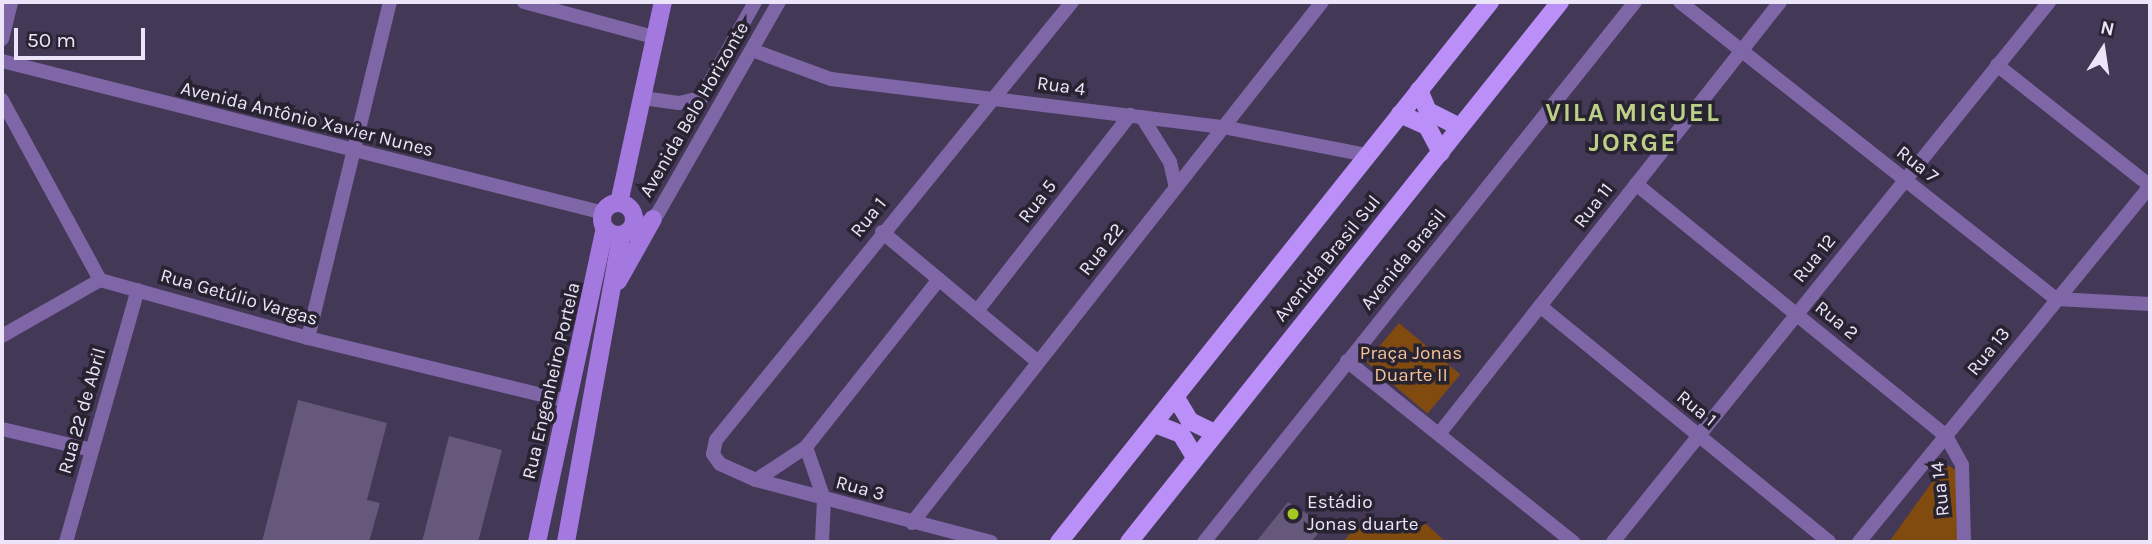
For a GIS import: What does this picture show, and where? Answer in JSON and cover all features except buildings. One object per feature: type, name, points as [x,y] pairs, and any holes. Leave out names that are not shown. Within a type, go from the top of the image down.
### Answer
[{"type":"main road","name":"Avenida Brasil Sul","points":[[1059,542],[1490,2]]},
{"type":"main road","name":"Avenida Brasil Sul","points":[[1129,542],[1560,2]]},
{"type":"main road","points":[[1419,90],[1428,111],[1459,127]]},
{"type":"main road","points":[[1400,114],[1427,126],[1441,152]]},
{"type":"main road","points":[[1176,398],[1190,421],[1215,433]]},
{"type":"main road","points":[[1155,424],[1181,434],[1195,457]]},
{"type":"street","points":[[2,39],[11,2]]},
{"type":"street","points":[[308,338],[390,2]]},
{"type":"street","points":[[524,2],[654,37]]},
{"type":"street","points":[[616,220],[663,2]]},
{"type":"street","name":"Avenida Belo Horizonte","points":[[643,98],[679,103],[701,98],[755,2]]},
{"type":"street","name":"Avenida Belo Horizonte","points":[[616,220],[653,219],[779,2]]},
{"type":"street","name":"Rua 1","points":[[720,464],[713,454],[716,440],[882,232],[1072,2]]},
{"type":"street","name":"Rua 22","points":[[912,523],[1322,2]]},
{"type":"street","name":"Avenida Brasil","points":[[1203,542],[1635,2]]},
{"type":"street","name":"Rua 7","points":[[1680,2],[2056,299]]},
{"type":"street","name":"Rua 11","points":[[1438,434],[1780,2]]},
{"type":"street","name":"Rua 12","points":[[1613,542],[1904,178],[2049,2]]},
{"type":"street","name":"Rua 4","points":[[752,50],[831,79],[1223,127],[1367,155]]},
{"type":"street","name":"Avenida Antônio Xavier Nunes","points":[[2,61],[616,220]]},
{"type":"street","points":[[1997,65],[2150,186]]},
{"type":"street","points":[[2,100],[100,280],[2,336]]},
{"type":"street","points":[[1136,116],[1170,162],[1176,187]]},
{"type":"street","name":"Rua 5","points":[[977,312],[1136,116]]},
{"type":"street","name":"Rua 2","points":[[1636,184],[1946,436]]},
{"type":"street","name":"Rua 13","points":[[1859,542],[2150,186]]},
{"type":"street","points":[[613,290],[653,219]]},
{"type":"street","name":"Rua Engenheiro Portela","points":[[566,542],[613,290],[616,220]]},
{"type":"street","name":"Rua Engenheiro Portela","points":[[537,542],[567,401],[616,220]]},
{"type":"street","points":[[882,232],[1038,362]]},
{"type":"street","points":[[755,480],[806,447],[939,279]]},
{"type":"street","name":"Rua Getúlio Vargas","points":[[100,280],[308,338],[567,401]]},
{"type":"street","name":"Rua 22 de Abril","points":[[66,542],[138,290]]},
{"type":"street","points":[[2056,299],[2150,304]]},
{"type":"street","name":"Rua 1","points":[[1540,306],[1829,542]]},
{"type":"street","points":[[1347,361],[1573,542]]},
{"type":"street","points":[[2,429],[92,450]]},
{"type":"street","name":"Rua 14","points":[[1946,436],[1962,465],[1965,542]]},
{"type":"street","points":[[806,447],[824,499],[822,542]]},
{"type":"street","name":"Rua 3","points":[[720,464],[755,480],[991,542]]},
{"type":"green space","name":"Praça Jonas Duarte II","points":[[1399,323],[1460,374],[1428,413],[1366,362]]},
{"type":"green space","points":[[1945,464],[1956,470],[1957,542],[1889,542]]},
{"type":"green space","points":[[1364,517],[1426,524],[1446,542],[1343,542]]},
{"type":"place","name":"Estádio Jonas duarte","points":[[1293,514]]},
{"type":"district","name":"VILA MIGUEL JORGE","points":[[1633,128]]}]
